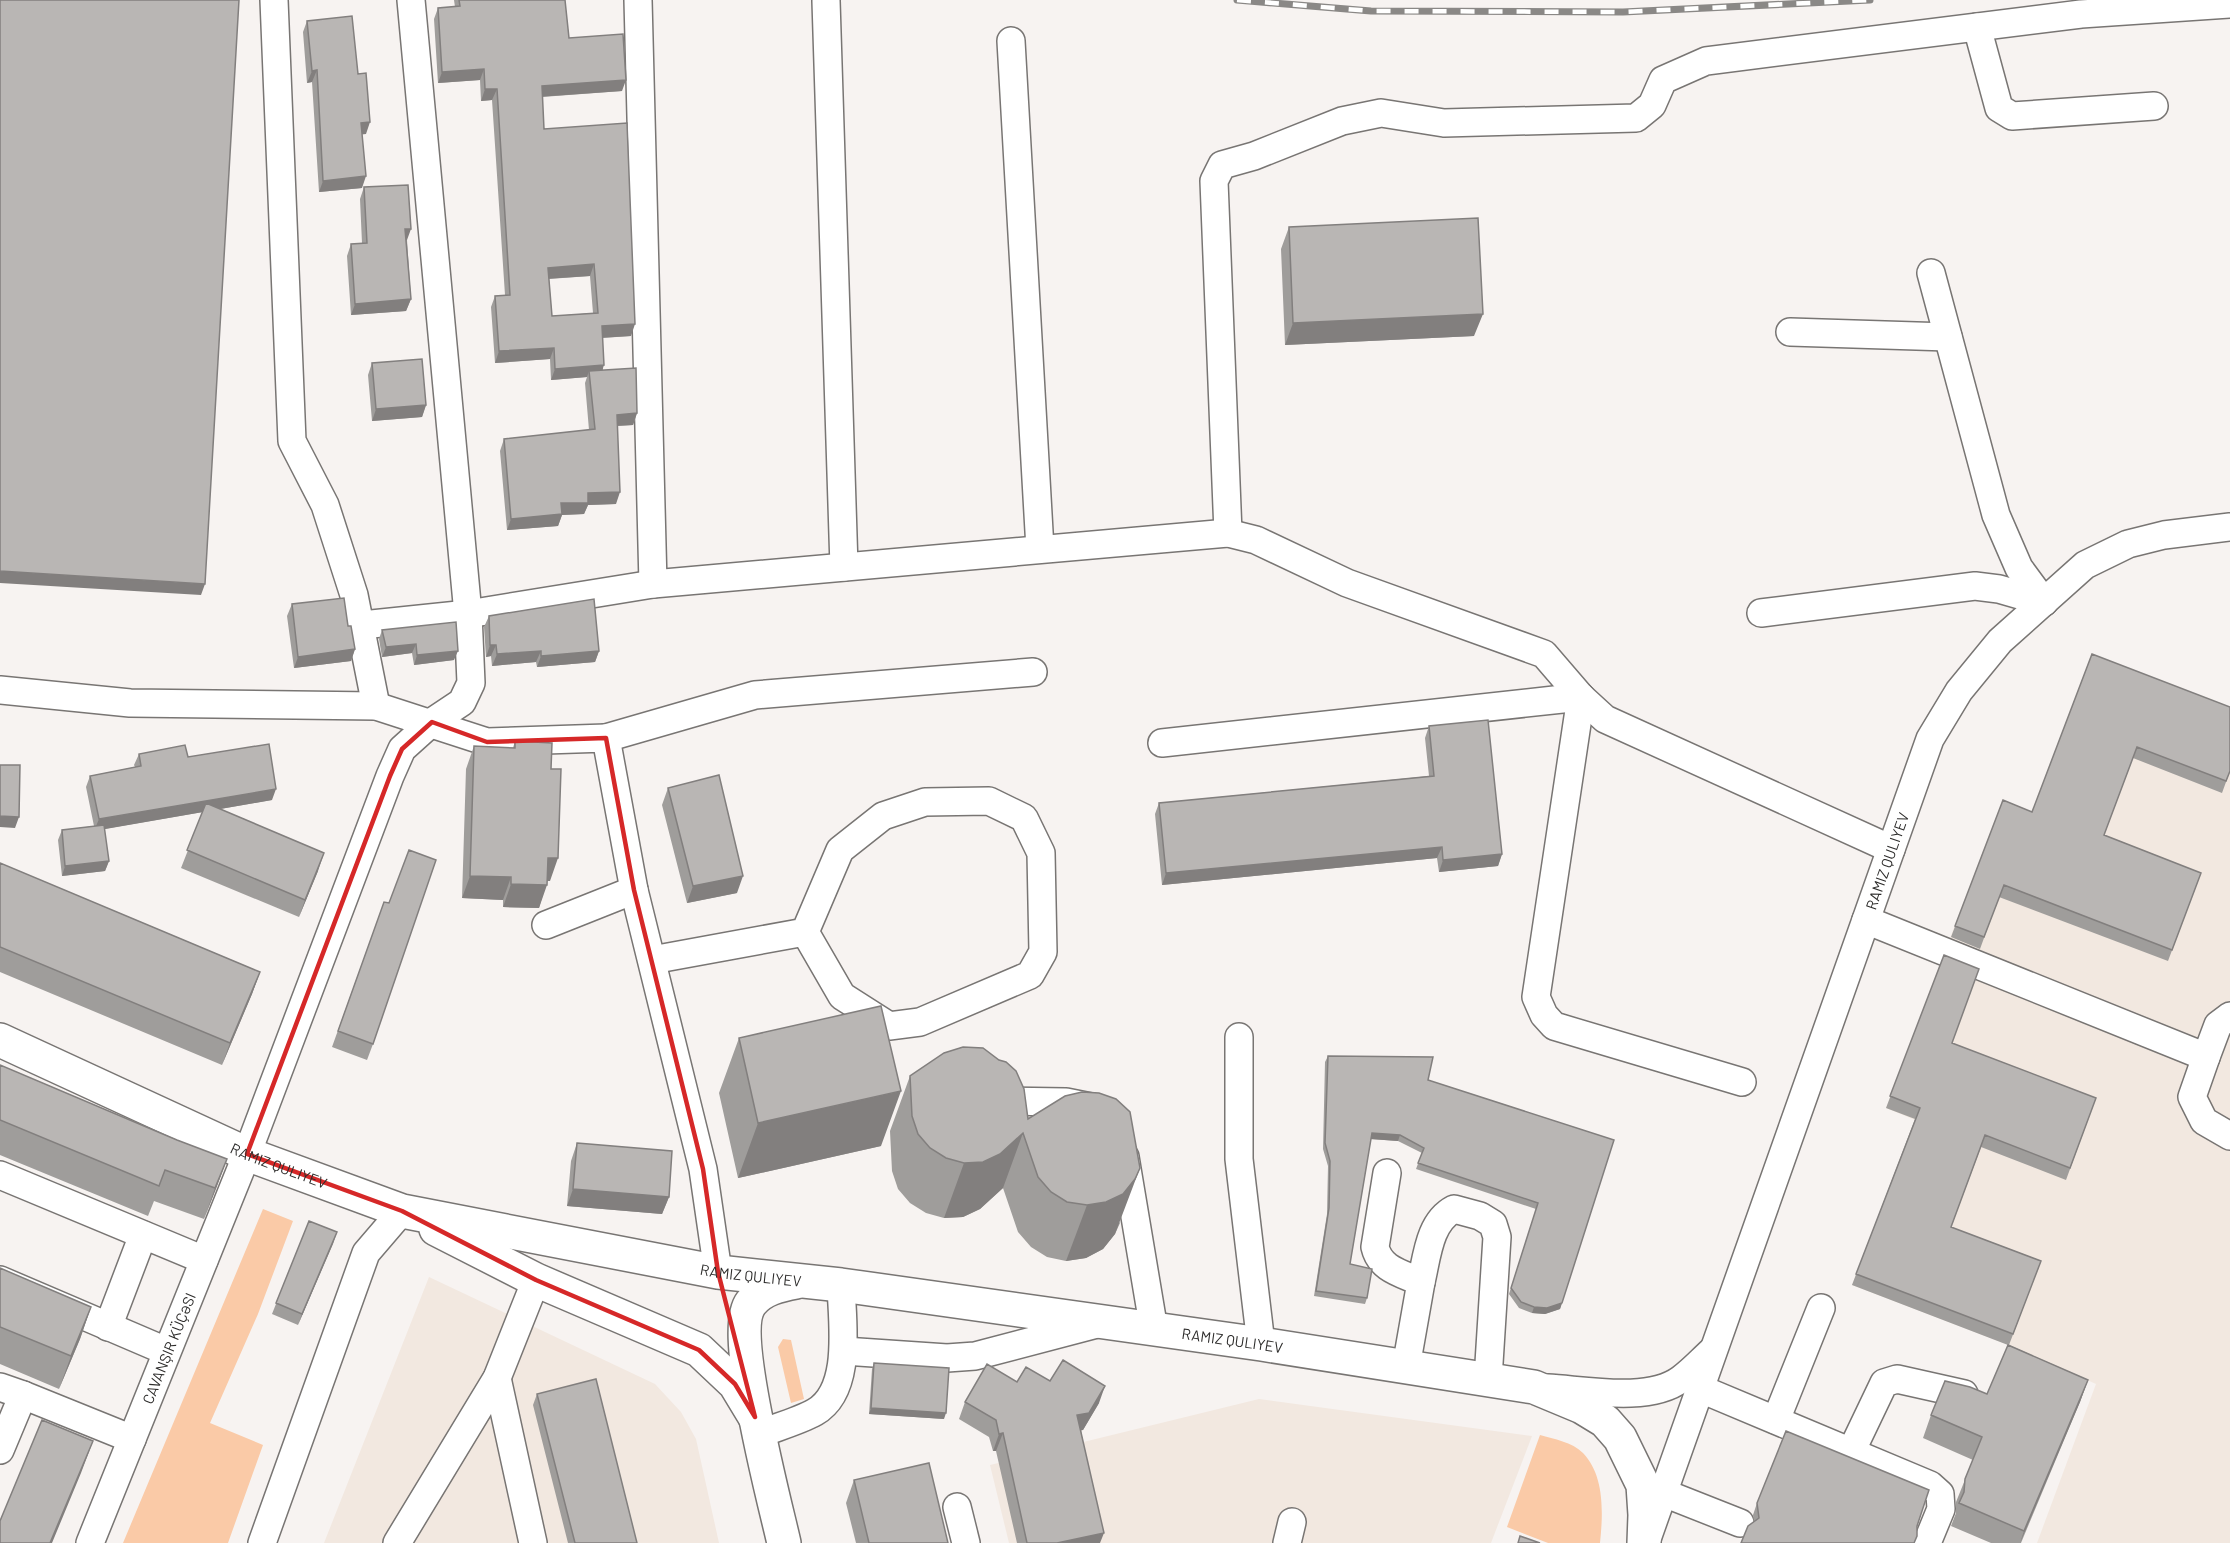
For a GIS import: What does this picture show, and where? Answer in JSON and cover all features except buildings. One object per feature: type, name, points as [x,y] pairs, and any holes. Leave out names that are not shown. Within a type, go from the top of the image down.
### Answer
[{"type":"main road","name":"RAMIZ QULIYEV","points":[[0,1040],[247,1154],[402,1211],[718,1272],[841,1285],[1098,1323],[1261,1344],[1534,1387],[1582,1407],[1605,1421],[1620,1438],[1643,1485],[1646,1515],[1645,1543]]},
{"type":"main road","points":[[402,1211],[536,1280],[699,1350],[735,1384],[757,1426]]},
{"type":"main road","points":[[718,1272],[784,1543]]},
{"type":"main road","points":[[757,1426],[745,1318],[750,1304],[761,1294],[776,1286],[801,1281]]},
{"type":"street","points":[[274,0],[292,441],[325,506],[362,625],[376,706]]},
{"type":"street","name":"CAVANŞIR KÜÇƏSI","points":[[90,1543],[247,1154],[390,776],[402,749],[432,722],[462,702],[471,683],[468,614],[411,0]]},
{"type":"street","points":[[638,0],[653,584]]},
{"type":"street","points":[[826,1],[844,567]]},
{"type":"street","points":[[1228,533],[1214,181],[1222,165],[1254,156],[1342,121],[1381,112],[1444,123],[1636,118],[1652,105],[1663,80],[1706,61],[2081,14],[2230,4]]},
{"type":"street","points":[[1977,27],[2000,108],[2012,116],[2154,106]]},
{"type":"street","points":[[1011,41],[1040,549]]},
{"type":"street","points":[[1931,273],[1996,514],[2019,568],[2043,602]]},
{"type":"street","points":[[1790,332],[1948,337]]},
{"type":"street","name":"RAMIZ QULIYEV","points":[[1645,1543],[1930,739],[1959,691],[2000,641],[2085,565],[2128,544],[2230,526]]},
{"type":"street","points":[[362,625],[468,614],[653,584],[1228,533],[1256,540],[1347,583],[1544,654],[1581,697],[1605,719],[1891,849]]},
{"type":"street","points":[[1761,613],[1975,586],[1998,589],[2043,602]]},
{"type":"street","points":[[0,690],[130,703],[376,706],[432,722],[487,742],[606,738],[756,695],[1032,672]]},
{"type":"street","points":[[1162,743],[1581,697]]},
{"type":"street","points":[[1581,697],[1536,997],[1544,1016],[1554,1026],[1742,1083]]},
{"type":"street","points":[[606,738],[634,890],[703,1169],[718,1272]]},
{"type":"street","points":[[989,801],[1024,818],[1041,853],[1043,952],[1030,975],[920,1022],[889,1026],[842,996],[805,932],[840,850],[883,816],[925,802],[989,801]]},
{"type":"street","points":[[546,925],[634,890]]},
{"type":"street","points":[[1866,920],[2206,1057]]},
{"type":"street","points":[[652,960],[805,932]]},
{"type":"street","points":[[2230,1016],[2218,1025],[2192,1097],[2204,1121],[2230,1136]]},
{"type":"street","points":[[1239,1037],[1239,1159],[1261,1344]]},
{"type":"street","points":[[986,1101],[1066,1102],[1099,1109],[1117,1125],[1154,1330]]},
{"type":"street","points":[[1387,1173],[1375,1247],[1377,1257],[1384,1266],[1421,1282]]},
{"type":"street","points":[[0,1175],[204,1260]]},
{"type":"street","points":[[1406,1367],[1421,1282],[1435,1226],[1444,1214],[1454,1209],[1480,1216],[1493,1224],[1497,1237],[1488,1379]]},
{"type":"street","points":[[262,1543],[366,1252],[402,1211]]},
{"type":"street","points":[[108,1327],[143,1235]]},
{"type":"street","points":[[0,1280],[166,1351]]},
{"type":"street","points":[[397,1543],[497,1378],[536,1280]]},
{"type":"street","points":[[757,1426],[816,1411],[834,1395],[844,1351],[841,1285]]},
{"type":"street","points":[[1776,1420],[1821,1308]]},
{"type":"street","points":[[844,1351],[947,1358],[975,1356],[1098,1323]]},
{"type":"street","points":[[1534,1387],[1625,1393],[1653,1391],[1680,1380],[1715,1348]]},
{"type":"street","points":[[497,1378],[533,1543]]},
{"type":"street","points":[[1851,1452],[1884,1383],[1897,1379],[1964,1394]]},
{"type":"street","points":[[1701,1389],[1930,1485],[1940,1494],[1941,1509],[1927,1543]]},
{"type":"street","points":[[0,1450],[11,1391],[132,1438]]},
{"type":"street","points":[[1664,1493],[1740,1523]]},
{"type":"street","points":[[957,1507],[966,1543]]},
{"type":"highlighted area","points":[[432,722],[487,742],[606,738],[634,890],[703,1169],[718,1272],[755,1417],[735,1384],[699,1350],[536,1280],[402,1211],[247,1154],[390,776],[402,749]]},
{"type":"shaded area","points":[[2088,665],[2230,720],[2230,1543],[2037,1543],[2096,1384],[2009,1345],[1852,1285],[1915,1120],[1886,1108],[1998,812],[2028,823]]},
{"type":"shaded area","points":[[263,1209],[293,1221],[258,1314],[210,1423],[263,1445],[228,1543],[123,1543]]},
{"type":"shaded area","points":[[429,1277],[655,1384],[681,1412],[696,1439],[719,1543],[324,1543]]},
{"type":"shaded area","points":[[783,1339],[791,1340],[804,1399],[791,1403],[778,1347]]},
{"type":"shaded area","points":[[1259,1399],[1532,1436],[1491,1543],[1009,1543],[990,1465]]},
{"type":"shaded area","points":[[1540,1435],[1574,1446],[1590,1462],[1601,1496],[1600,1543],[1548,1543],[1507,1527]]},
{"type":"railway","points":[[1237,0],[1371,11],[1623,12],[1870,0]]}]
